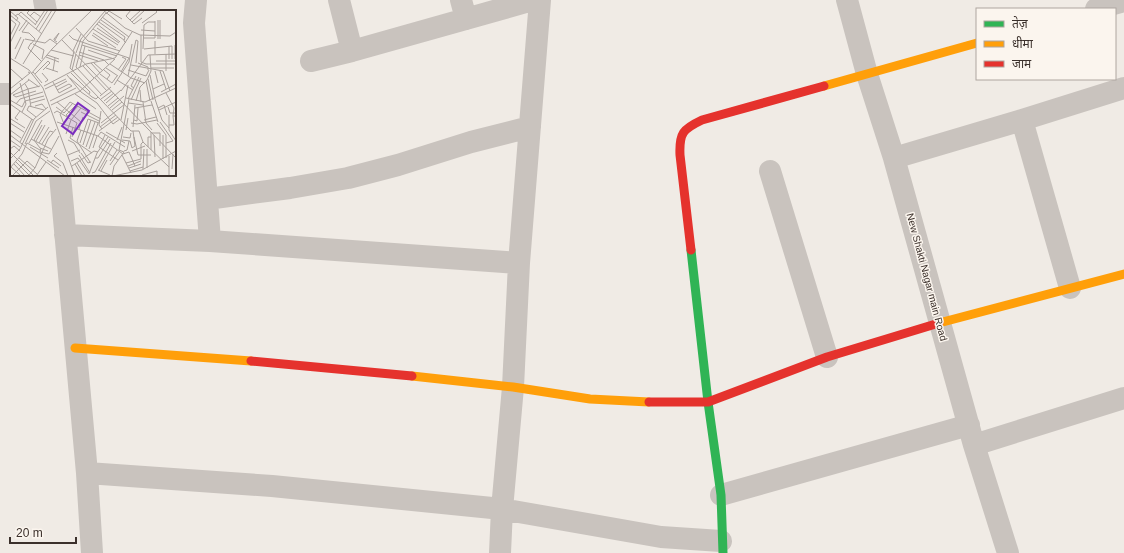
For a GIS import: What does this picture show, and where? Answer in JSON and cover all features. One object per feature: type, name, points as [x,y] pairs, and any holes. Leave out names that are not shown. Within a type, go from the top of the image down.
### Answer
[{"type":"street","points":[[44,0],[46,10]]},
{"type":"street","points":[[196,0],[194,23],[210,241]]},
{"type":"street","points":[[339,0],[352,51]]},
{"type":"street","points":[[312,61],[352,51],[463,9],[533,0]]},
{"type":"street","points":[[500,553],[502,509],[513,387],[519,263],[540,0]]},
{"type":"street","name":"New Shakti Nagar main Road","points":[[847,0],[894,158],[1003,549]]},
{"type":"street","points":[[1100,8],[1124,1]]},
{"type":"street","points":[[86,473],[272,486],[502,509],[661,545],[722,547],[721,495],[708,402],[680,155],[680,136],[683,131],[702,120],[976,43]]},
{"type":"street","points":[[894,158],[1124,88]]},
{"type":"street","points":[[1022,120],[1070,288]]},
{"type":"street","points":[[207,199],[290,188],[348,178],[398,165],[471,142],[530,127]]},
{"type":"street","points":[[770,171],[827,357]]},
{"type":"street","points":[[60,176],[92,553]]},
{"type":"street","points":[[65,235],[210,241],[519,263]]},
{"type":"street","points":[[75,348],[216,358],[375,372],[513,387],[590,399],[650,402],[708,402],[827,357],[939,323],[1124,274]]},
{"type":"street","points":[[974,445],[1124,398]]},
{"type":"street","points":[[721,495],[969,425]]},
{"type":"traffic: fast","points":[[691,250],[708,402],[721,495],[723,553]]},
{"type":"traffic: slow","points":[[824,86],[976,43]]},
{"type":"traffic: slow","points":[[939,323],[1124,274]]},
{"type":"traffic: slow","points":[[75,348],[251,361]]},
{"type":"traffic: slow","points":[[412,376],[513,387],[590,399],[649,402]]},
{"type":"traffic: jam","points":[[691,250],[680,155],[680,142],[686,129],[702,120],[824,86]]},
{"type":"traffic: jam","points":[[649,402],[708,402],[827,357],[939,323]]},
{"type":"traffic: jam","points":[[251,361],[412,376]]}]
